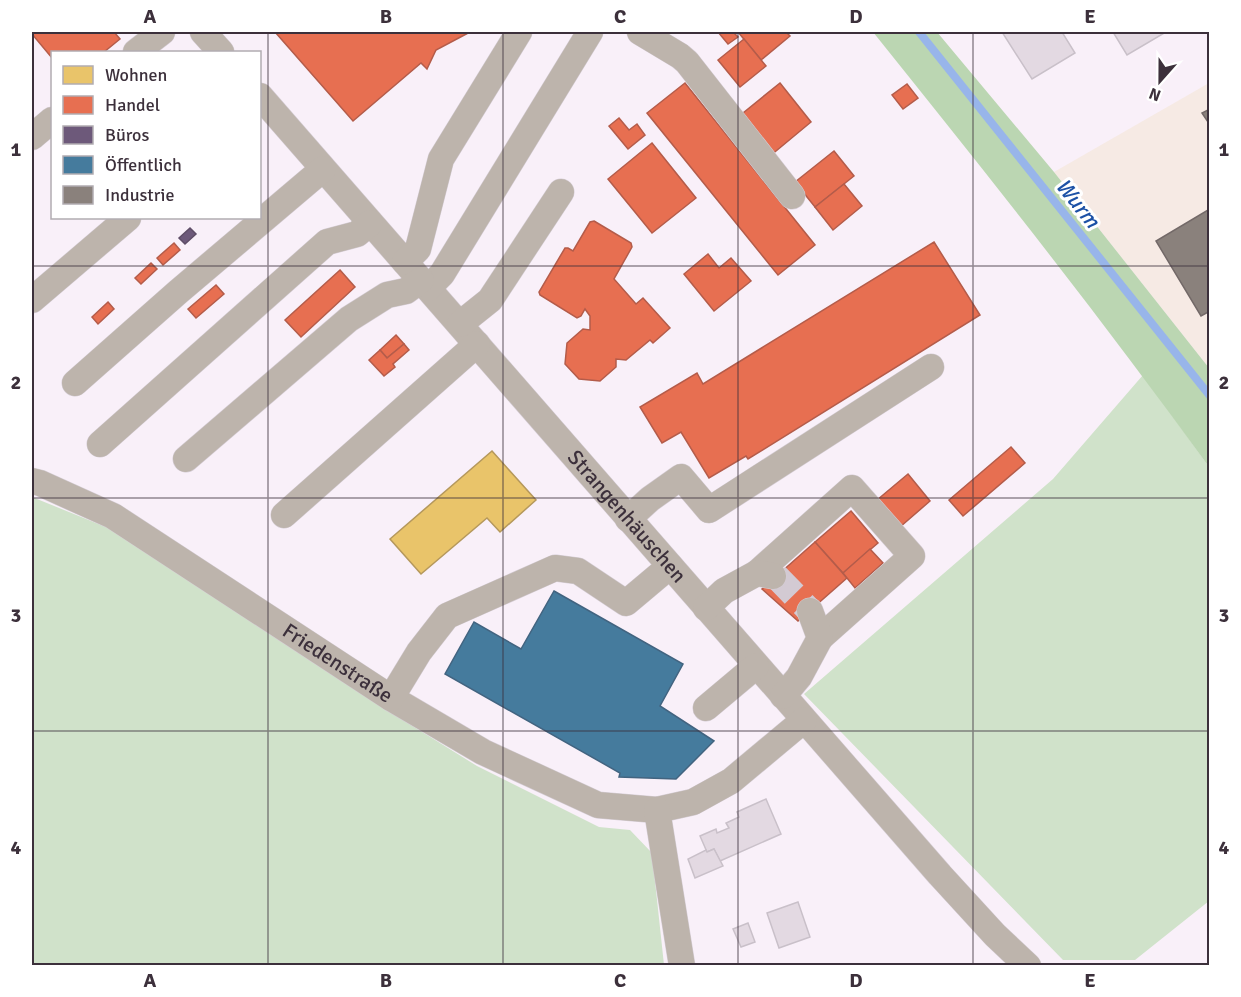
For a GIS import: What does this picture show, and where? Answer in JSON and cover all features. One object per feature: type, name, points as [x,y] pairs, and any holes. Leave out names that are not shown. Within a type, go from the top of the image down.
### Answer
[{"type":"street","points":[[137,51],[162,32]]},
{"type":"street","points":[[202,32],[220,51]]},
{"type":"street","points":[[186,459],[349,319],[387,295],[406,291],[418,276],[418,249],[441,159],[519,32]]},
{"type":"street","points":[[418,276],[442,274],[590,32]]},
{"type":"street","points":[[640,32],[687,62],[792,196]]},
{"type":"street","name":"Strangenhäuschen","points":[[261,100],[460,324],[756,666],[995,935],[1028,966]]},
{"type":"street","points":[[32,137],[51,121]]},
{"type":"street","points":[[75,383],[323,169]]},
{"type":"street","points":[[460,324],[490,300],[561,192]]},
{"type":"street","points":[[32,300],[127,219]]},
{"type":"street","points":[[100,444],[327,242],[357,234],[370,223]]},
{"type":"street","points":[[284,515],[477,344]]},
{"type":"street","points":[[628,519],[681,477],[709,510],[931,367]]},
{"type":"street","name":"Friedenstraße","points":[[32,481],[113,516],[391,698],[483,752],[598,805],[657,810],[693,802],[732,781],[804,720]]},
{"type":"street","points":[[706,608],[724,591],[767,575],[852,488],[912,556],[820,638],[799,677],[783,696]]},
{"type":"street","points":[[391,698],[419,652],[447,616],[555,568],[578,571],[626,603],[670,566]]},
{"type":"street","points":[[810,611],[820,638]]},
{"type":"street","points":[[706,708],[756,666]]},
{"type":"street","points":[[657,810],[682,966]]},
{"type":"street","name":"Strangenhäuschen","points":[[995,935],[1009,966]]},
{"type":"shaded area","points":[[1209,83],[1209,368],[1054,172]]},
{"type":"green space","points":[[873,32],[937,32],[1054,172],[1209,368],[1209,467],[1044,248]]},
{"type":"green space","points":[[1143,375],[1209,467],[1209,901],[1135,960],[1063,960],[804,694],[1053,479]]},
{"type":"green space","points":[[32,497],[106,527],[382,707],[477,766],[599,827],[630,830],[652,853],[664,965],[32,965]]},
{"type":"building: Wohnen","points":[[492,451],[536,500],[500,532],[487,518],[421,574],[390,539]]},
{"type":"building: Handel","points":[[32,32],[114,32],[120,39],[105,51],[51,51],[51,57]]},
{"type":"building: Handel","points":[[275,32],[470,32],[436,50],[427,69],[421,63],[353,121]]},
{"type":"building: Handel","points":[[718,32],[733,32],[738,37],[728,44]]},
{"type":"building: Handel","points":[[738,32],[786,32],[790,36],[761,60]]},
{"type":"building: Handel","points":[[744,39],[766,66],[740,87],[718,60]]},
{"type":"building: Handel","points":[[685,83],[815,245],[778,275],[647,113]]},
{"type":"building: Handel","points":[[780,83],[811,122],[770,156],[738,117]]},
{"type":"building: Handel","points":[[907,84],[918,98],[903,109],[892,95]]},
{"type":"building: Handel","points":[[619,118],[629,130],[637,124],[645,135],[628,149],[609,126]]},
{"type":"building: Handel","points":[[652,143],[696,198],[652,233],[608,179]]},
{"type":"building: Handel","points":[[834,151],[854,176],[815,207],[795,182]]},
{"type":"building: Handel","points":[[844,184],[862,206],[833,230],[815,207]]},
{"type":"building: Handel","points":[[594,221],[631,243],[632,247],[614,279],[636,304],[643,298],[670,328],[653,343],[650,340],[626,360],[616,359],[616,367],[600,381],[579,379],[565,364],[567,343],[583,329],[590,330],[590,316],[585,309],[577,318],[540,295],[539,292],[565,248],[573,251],[590,222]]},
{"type":"building: Handel","points":[[934,242],[980,315],[748,459],[746,456],[709,478],[681,432],[662,443],[640,407],[697,373],[703,384]]},
{"type":"building: Handel","points":[[174,243],[180,250],[163,265],[157,258]]},
{"type":"building: Handel","points":[[708,254],[719,268],[731,258],[751,281],[714,311],[684,274]]},
{"type":"building: Handel","points":[[151,263],[157,269],[141,284],[135,278]]},
{"type":"building: Handel","points":[[340,270],[355,287],[301,337],[285,320]]},
{"type":"building: Handel","points":[[216,285],[224,294],[196,318],[188,309]]},
{"type":"building: Handel","points":[[108,302],[114,309],[98,324],[92,317]]},
{"type":"building: Handel","points":[[396,335],[404,344],[387,358],[380,350]]},
{"type":"building: Handel","points":[[404,344],[409,350],[393,364],[395,367],[384,376],[369,360],[380,350],[387,358]]},
{"type":"building: Handel","points":[[1011,447],[1025,463],[963,516],[949,500]]},
{"type":"building: Handel","points":[[908,474],[930,501],[900,527],[877,500]]},
{"type":"building: Handel","points":[[851,511],[878,543],[843,573],[815,542]]},
{"type":"building: Handel","points":[[815,542],[847,578],[798,621],[762,589]]},
{"type":"building: Handel","points":[[870,549],[883,563],[855,588],[843,573]]},
{"type":"building: Büros","points":[[190,228],[196,234],[185,244],[179,238]]},
{"type":"building: Öffentlich","points":[[554,591],[683,664],[660,706],[714,741],[676,779],[619,777],[620,773],[445,674],[474,622],[521,649]]},
{"type":"building: Industrie","points":[[1210,109],[1210,125],[1202,113]]},
{"type":"building: Industrie","points":[[1208,210],[1210,213],[1210,311],[1201,316],[1156,241]]},
{"type":"building: Sonstige","points":[[1002,32],[1062,32],[1075,53],[1032,79]]},
{"type":"building: Sonstige","points":[[1113,32],[1166,32],[1127,55]]},
{"type":"building: Sonstige","points":[[766,799],[781,834],[720,861],[714,849],[707,852],[700,836],[716,829],[717,833],[729,828],[726,823],[739,817],[737,812]]},
{"type":"building: Sonstige","points":[[714,849],[723,866],[695,878],[688,859],[706,850],[707,852]]},
{"type":"building: Sonstige","points":[[798,902],[810,937],[779,948],[767,913]]},
{"type":"building: Sonstige","points":[[748,923],[755,942],[741,947],[733,929]]},
{"type":"waterway","name":"Wurm","points":[[919,32],[1210,396]]},
{"type":"tunnel","points":[[776,576],[810,611]]}]
